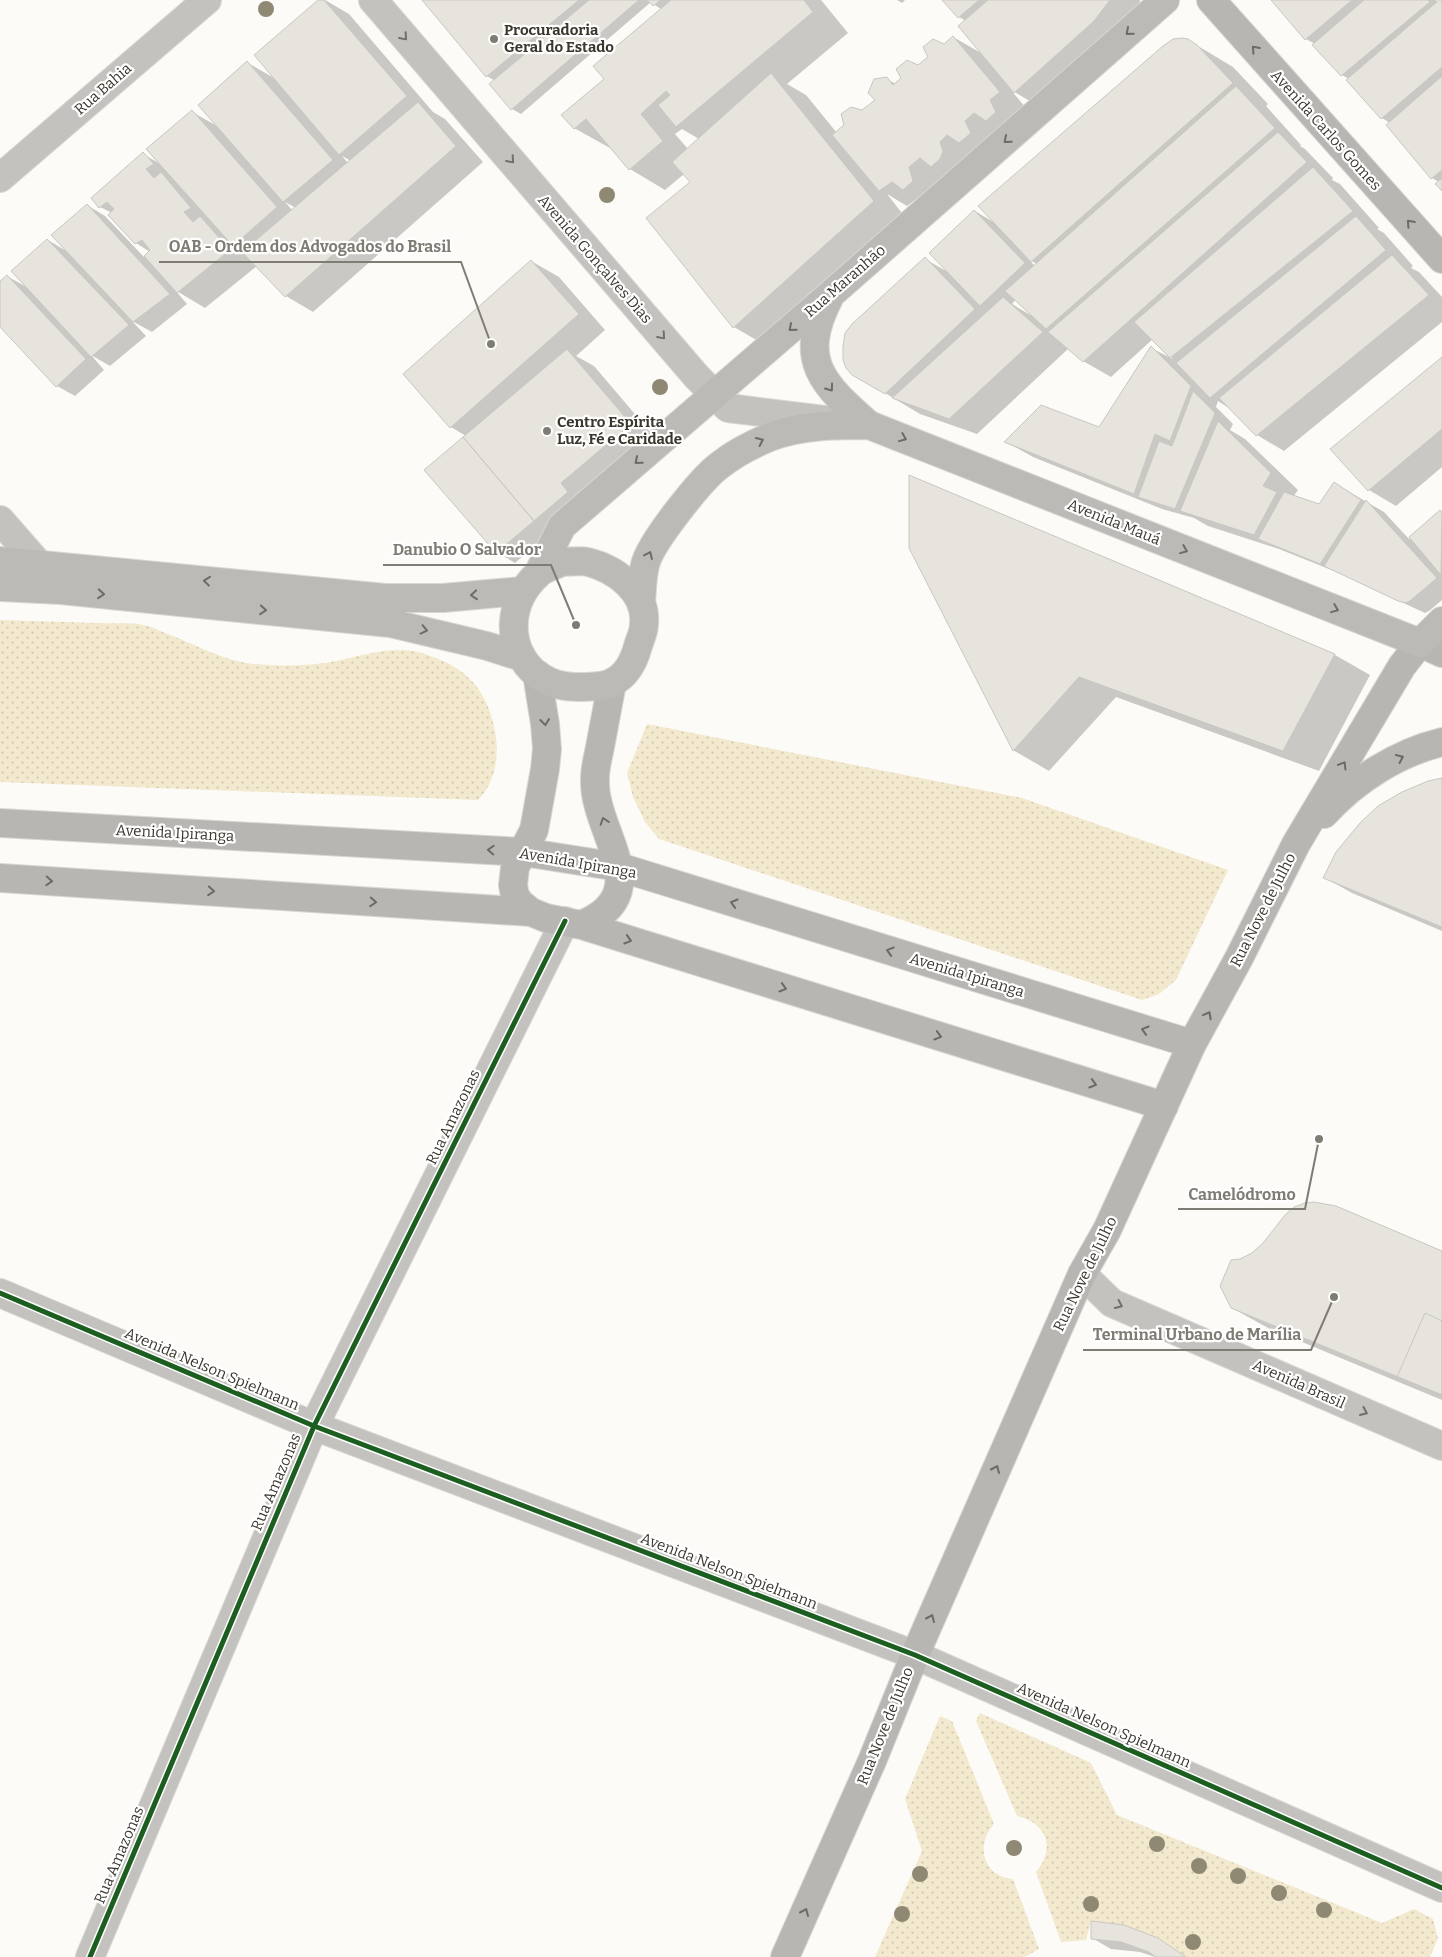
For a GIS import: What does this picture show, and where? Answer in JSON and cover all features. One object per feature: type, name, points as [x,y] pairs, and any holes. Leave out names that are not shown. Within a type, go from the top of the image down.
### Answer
[{"type":"main road","name":"Rua Maranhão","points":[[531,582],[562,526],[831,294],[1165,0]]},
{"type":"main road","name":"Avenida Carlos Gomes","points":[[1211,0],[1442,259]]},
{"type":"main road","points":[[831,294],[820,315],[814,338],[814,355],[821,374],[833,393],[869,425]]},
{"type":"main road","name":"Avenida Mauá","points":[[641,603],[645,564],[652,548],[689,497],[719,465],[743,449],[772,436],[804,428],[834,425],[869,425],[1431,648]]},
{"type":"main road","points":[[0,561],[385,598],[444,598],[531,582],[562,562],[586,562],[609,569],[628,582],[641,603],[644,624],[633,663],[612,683],[585,687],[560,685],[529,666],[488,646],[390,623],[61,590],[0,587]]},
{"type":"main road","points":[[531,582],[514,612],[514,636],[529,666],[545,724],[547,749],[534,830],[515,867],[513,885],[515,896],[520,903],[531,912],[546,918],[573,923],[1164,1106]]},
{"type":"main road","name":"Rua Nove de Julho","points":[[785,1957],[872,1761],[915,1655],[1082,1274],[1107,1230],[1192,1044],[1239,958],[1296,844],[1402,666],[1431,648],[1442,621]]},
{"type":"main road","points":[[573,923],[596,919],[608,909],[617,893],[619,867],[598,803],[594,778],[612,683]]},
{"type":"main road","points":[[1296,844],[1335,801],[1363,780],[1389,762],[1442,742]]},
{"type":"main road","name":"Avenida Ipiranga","points":[[0,823],[523,852],[619,867],[1192,1044]]},
{"type":"main road","points":[[0,878],[531,912]]},
{"type":"street","name":"Rua Bahia","points":[[0,178],[207,0]]},
{"type":"street","name":"Avenida Gonçalves Dias","points":[[373,0],[714,395],[728,408],[869,425]]},
{"type":"street","points":[[0,520],[61,590]]},
{"type":"street","name":"Rua Amazonas","points":[[90,1957],[314,1426],[573,923]]},
{"type":"street","name":"Avenida Brasil","points":[[1082,1274],[1112,1303],[1442,1446]]},
{"type":"street","name":"Avenida Nelson Spielmann","points":[[0,1293],[314,1426],[915,1655],[1442,1888]]},
{"type":"shaded area","points":[[0,620],[138,624],[154,628],[230,659],[253,664],[316,664],[393,650],[422,653],[456,668],[473,682],[486,702],[494,726],[497,746],[493,775],[478,800],[0,782]]},
{"type":"shaded area","points":[[647,724],[1022,798],[1228,870],[1176,980],[1159,994],[1142,1000],[659,839],[645,822],[633,797],[627,773]]},
{"type":"shaded area","points":[[980,1713],[1091,1763],[1117,1815],[1382,1923],[1414,1909],[1433,1919],[1438,1938],[1430,1957],[1186,1957],[1158,1938],[1091,1921],[1086,1940],[1061,1942],[1036,1872],[1046,1854],[1045,1838],[1035,1824],[1017,1816],[976,1721]]},
{"type":"shaded area","points":[[940,1716],[952,1721],[994,1824],[988,1832],[985,1841],[985,1859],[995,1873],[1013,1879],[1039,1949],[1025,1957],[875,1957],[922,1851],[905,1799]]},
{"type":"building","points":[[318,0],[324,0],[407,96],[339,155],[254,55]]},
{"type":"building","name":"Procuradoria Geral do Estado","points":[[422,0],[579,0],[486,77]]},
{"type":"building","points":[[589,0],[639,0],[511,110],[489,84]]},
{"type":"building","points":[[647,0],[661,0],[653,6]]},
{"type":"building","points":[[671,0],[804,0],[813,12],[676,127],[658,105],[670,95],[666,91],[641,114],[663,141],[629,170],[586,119],[574,129],[561,115],[604,79],[593,66]]},
{"type":"building","points":[[942,0],[979,0],[958,18]]},
{"type":"building","points":[[988,0],[1110,0],[1094,21],[1014,93],[958,26]]},
{"type":"building","points":[[1271,0],[1352,0],[1305,40]]},
{"type":"building","points":[[1364,0],[1428,0],[1430,2],[1341,76],[1312,45]]},
{"type":"building","points":[[1439,0],[1442,0],[1442,67],[1381,119],[1346,80]]},
{"type":"building","points":[[953,36],[1000,92],[990,100],[996,112],[986,121],[974,113],[965,121],[971,133],[959,143],[947,135],[940,142],[943,151],[940,159],[931,167],[920,158],[909,167],[913,181],[903,190],[892,182],[879,191],[832,135],[844,125],[841,114],[851,107],[862,110],[875,100],[868,93],[874,79],[887,77],[893,85],[901,78],[896,69],[907,60],[918,65],[928,57],[923,47],[933,39],[944,44]]},
{"type":"building","points":[[1173,39],[1188,39],[1197,45],[1233,83],[1031,262],[978,206],[1163,46]]},
{"type":"building","points":[[247,61],[333,160],[283,202],[198,105]]},
{"type":"building","points":[[771,73],[874,201],[733,328],[646,218],[690,182],[672,162]]},
{"type":"building","points":[[1442,76],[1442,170],[1431,179],[1386,125]]},
{"type":"building","points":[[1236,86],[1275,128],[1046,329],[1005,291]]},
{"type":"building","points":[[418,102],[456,146],[285,297],[242,252]]},
{"type":"building","points":[[192,110],[277,207],[233,246],[146,149]]},
{"type":"building","points":[[1278,132],[1307,162],[1083,362],[1048,332]]},
{"type":"building","points":[[143,152],[154,164],[146,169],[154,178],[161,172],[191,208],[184,212],[193,222],[200,216],[230,250],[177,293],[144,256],[150,250],[142,240],[135,244],[108,215],[114,209],[107,202],[99,208],[91,198]]},
{"type":"building","points":[[1313,167],[1353,211],[1170,358],[1134,322]]},
{"type":"building","points":[[1442,178],[1442,191],[1435,184]]},
{"type":"building","points":[[87,204],[170,294],[133,322],[51,235]]},
{"type":"building","points":[[974,210],[1025,263],[980,306],[929,253]]},
{"type":"building","points":[[1356,216],[1386,250],[1210,398],[1176,363]]},
{"type":"building","points":[[47,239],[129,325],[91,357],[11,271]]},
{"type":"building","points":[[1392,255],[1429,295],[1256,436],[1219,398]]},
{"type":"building","points":[[925,257],[975,309],[885,394],[852,375],[846,368],[843,360],[845,333],[852,324]]},
{"type":"building","points":[[531,260],[579,314],[450,428],[403,374]]},
{"type":"building","points":[[7,275],[86,359],[56,387],[0,327],[0,281]]},
{"type":"building","points":[[1003,297],[1043,332],[949,419],[892,398]]},
{"type":"building","points":[[1151,346],[1191,386],[1170,441],[1155,434],[1134,494],[1004,442],[1041,405],[1099,427]]},
{"type":"building","name":"Centro Espírita Luz, Fé e Caridade","points":[[567,349],[631,424],[561,483],[568,492],[534,521],[463,437]]},
{"type":"building","points":[[1442,357],[1442,429],[1368,491],[1330,449]]},
{"type":"building","points":[[1193,391],[1215,413],[1175,509],[1138,497],[1159,441],[1172,446]]},
{"type":"building","points":[[1218,421],[1271,473],[1263,486],[1277,492],[1254,535],[1180,511]]},
{"type":"building","points":[[463,437],[534,521],[496,553],[424,470]]},
{"type":"building","points":[[909,475],[1335,654],[1283,751],[1079,677],[1013,751],[909,548]]},
{"type":"building","points":[[1334,482],[1361,500],[1320,564],[1258,539],[1284,492],[1319,504]]},
{"type":"building","points":[[1366,500],[1437,578],[1406,603],[1324,566]]},
{"type":"building","points":[[1440,510],[1442,512],[1441,575],[1409,537]]},
{"type":"building","points":[[1442,778],[1442,927],[1323,878],[1336,852],[1360,823],[1378,806],[1402,792],[1428,781]]},
{"type":"building","points":[[1314,1202],[1336,1206],[1442,1251],[1442,1395],[1231,1308],[1220,1286],[1231,1260],[1240,1259],[1252,1253],[1294,1207]]},
{"type":"building","points":[[1425,1313],[1442,1321],[1442,1395],[1397,1377]]},
{"type":"building","points":[[1091,1921],[1124,1925],[1158,1938],[1186,1957],[1156,1957],[1149,1952],[1121,1942],[1091,1939]]},
{"type":"cycle path","points":[[90,1957],[314,1426],[565,921]]},
{"type":"cycle path","points":[[0,1293],[314,1426],[915,1655],[1442,1888]]},
{"type":"place","name":"Procuradoria Geral do Estado","points":[[494,39]]},
{"type":"place","name":"OAB - Ordem dos Advogados do Brasil","points":[[491,344]]},
{"type":"place","name":"Centro Espírita Luz, Fé e Caridade","points":[[547,431]]},
{"type":"place","name":"Danubio O Salvador","points":[[576,625]]},
{"type":"place","name":"Camelódromo","points":[[1319,1139]]},
{"type":"place","name":"Terminal Urbano de Marília","points":[[1334,1297]]}]
